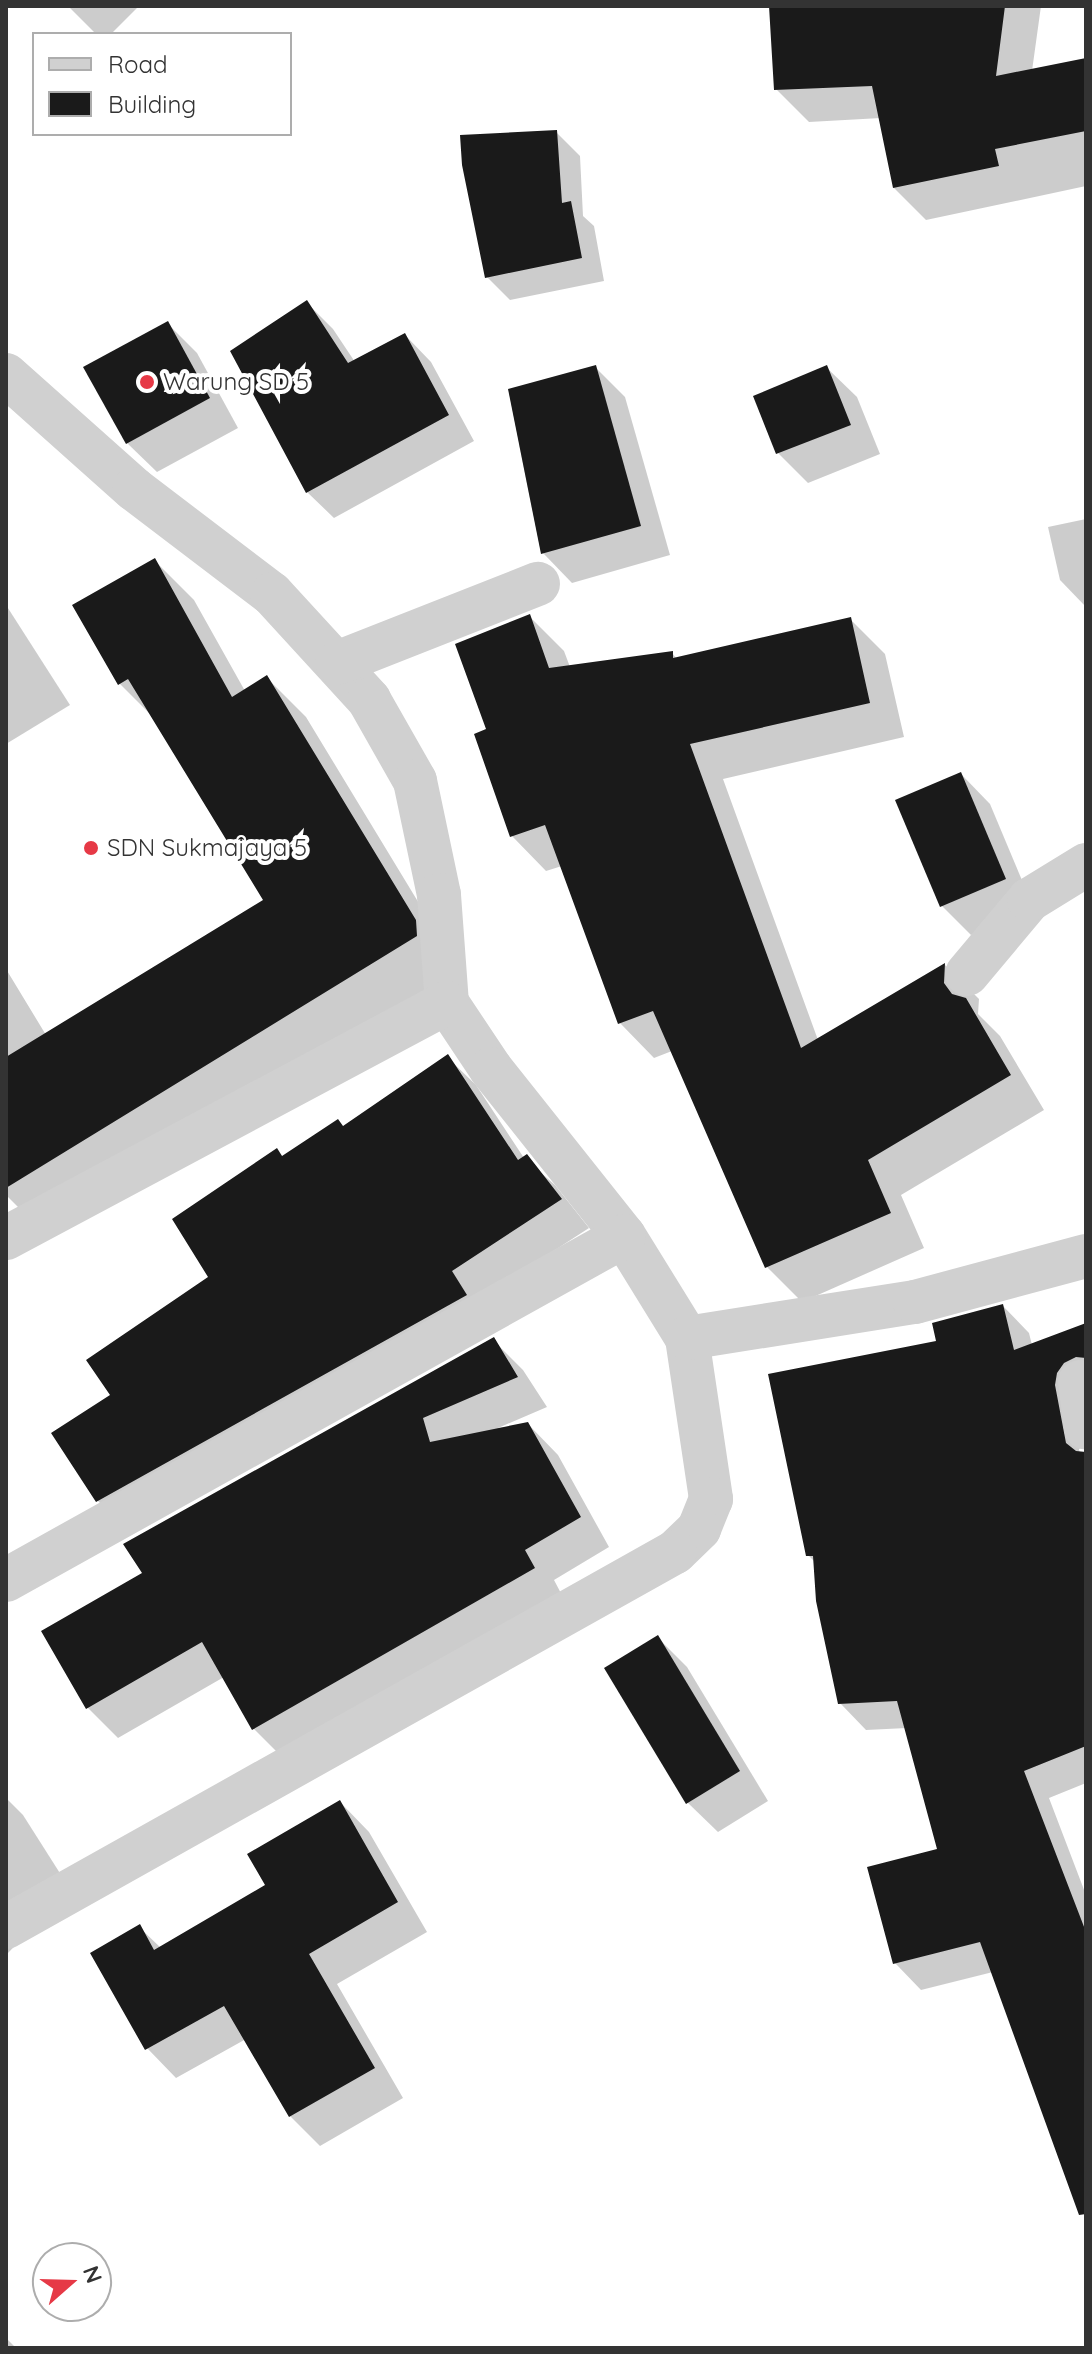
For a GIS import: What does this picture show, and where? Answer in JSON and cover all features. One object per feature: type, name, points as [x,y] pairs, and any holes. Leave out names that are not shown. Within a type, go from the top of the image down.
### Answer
[{"type":"street","points":[[6,1927],[675,1552],[699,1529],[711,1499],[687,1338],[624,1236],[491,1069],[447,1003],[439,895],[415,781],[369,700],[272,594],[134,489],[10,384]]},
{"type":"street","points":[[337,663],[538,584]]},
{"type":"street","points":[[967,974],[1029,900],[1086,865]]},
{"type":"street","points":[[6,1238],[447,1003]]},
{"type":"street","points":[[6,1580],[624,1236]]},
{"type":"street","points":[[687,1338],[915,1302],[1086,1256]]},
{"type":"street","points":[[1080,1382],[1086,1428]]},
{"type":"building","points":[[769,6],[1005,6],[996,76],[1086,58],[1086,131],[995,149],[999,166],[893,188],[872,86],[774,90]]},
{"type":"building","points":[[557,130],[562,203],[571,201],[582,258],[485,278],[462,165],[460,135]]},
{"type":"building","points":[[307,300],[348,363],[405,333],[449,415],[306,493],[230,351]]},
{"type":"building","name":"Warung SD 5","points":[[168,321],[210,398],[126,444],[83,367]]},
{"type":"building","points":[[596,365],[641,526],[541,554],[508,389]]},
{"type":"building","points":[[827,365],[851,425],[776,454],[753,396]]},
{"type":"building","points":[[155,558],[232,697],[267,675],[416,920],[417,936],[6,1188],[6,1057],[263,900],[128,679],[118,685],[72,605]]},
{"type":"building","points":[[530,614],[549,668],[673,651],[673,658],[851,617],[870,703],[690,744],[801,1048],[945,963],[944,983],[952,994],[966,998],[1011,1075],[868,1160],[891,1213],[765,1268],[653,1011],[618,1024],[545,825],[510,837],[474,734],[486,729],[455,644]]},
{"type":"building","points":[[961,772],[1006,879],[940,907],[895,800]]},
{"type":"building","points":[[448,1054],[518,1160],[527,1154],[562,1199],[452,1271],[467,1295],[96,1502],[51,1433],[110,1395],[86,1360],[208,1277],[172,1219],[277,1148],[282,1156],[338,1119],[343,1126]]},
{"type":"building","points":[[1003,1304],[1014,1350],[1086,1323],[1086,1358],[1076,1357],[1064,1363],[1057,1373],[1055,1385],[1066,1443],[1076,1451],[1086,1452],[1086,1746],[1024,1771],[1086,1932],[1086,2214],[1079,2215],[980,1942],[893,1964],[867,1867],[937,1849],[897,1701],[838,1704],[816,1601],[813,1556],[806,1556],[768,1374],[936,1341],[932,1323]]},
{"type":"building","points":[[494,1337],[518,1377],[423,1418],[430,1442],[528,1422],[581,1517],[525,1550],[535,1568],[252,1730],[202,1642],[86,1709],[41,1631],[142,1573],[123,1544]]},
{"type":"building","points":[[658,1635],[740,1771],[686,1804],[604,1668]]},
{"type":"building","points":[[340,1800],[398,1902],[309,1954],[375,2068],[289,2117],[224,2006],[145,2050],[90,1953],[140,1924],[154,1950],[265,1885],[247,1854]]},
{"type":"place","name":"Warung SD 5","points":[[147,382]]},
{"type":"place","name":"SDN Sukmajaya 5","points":[[91,848]]}]
